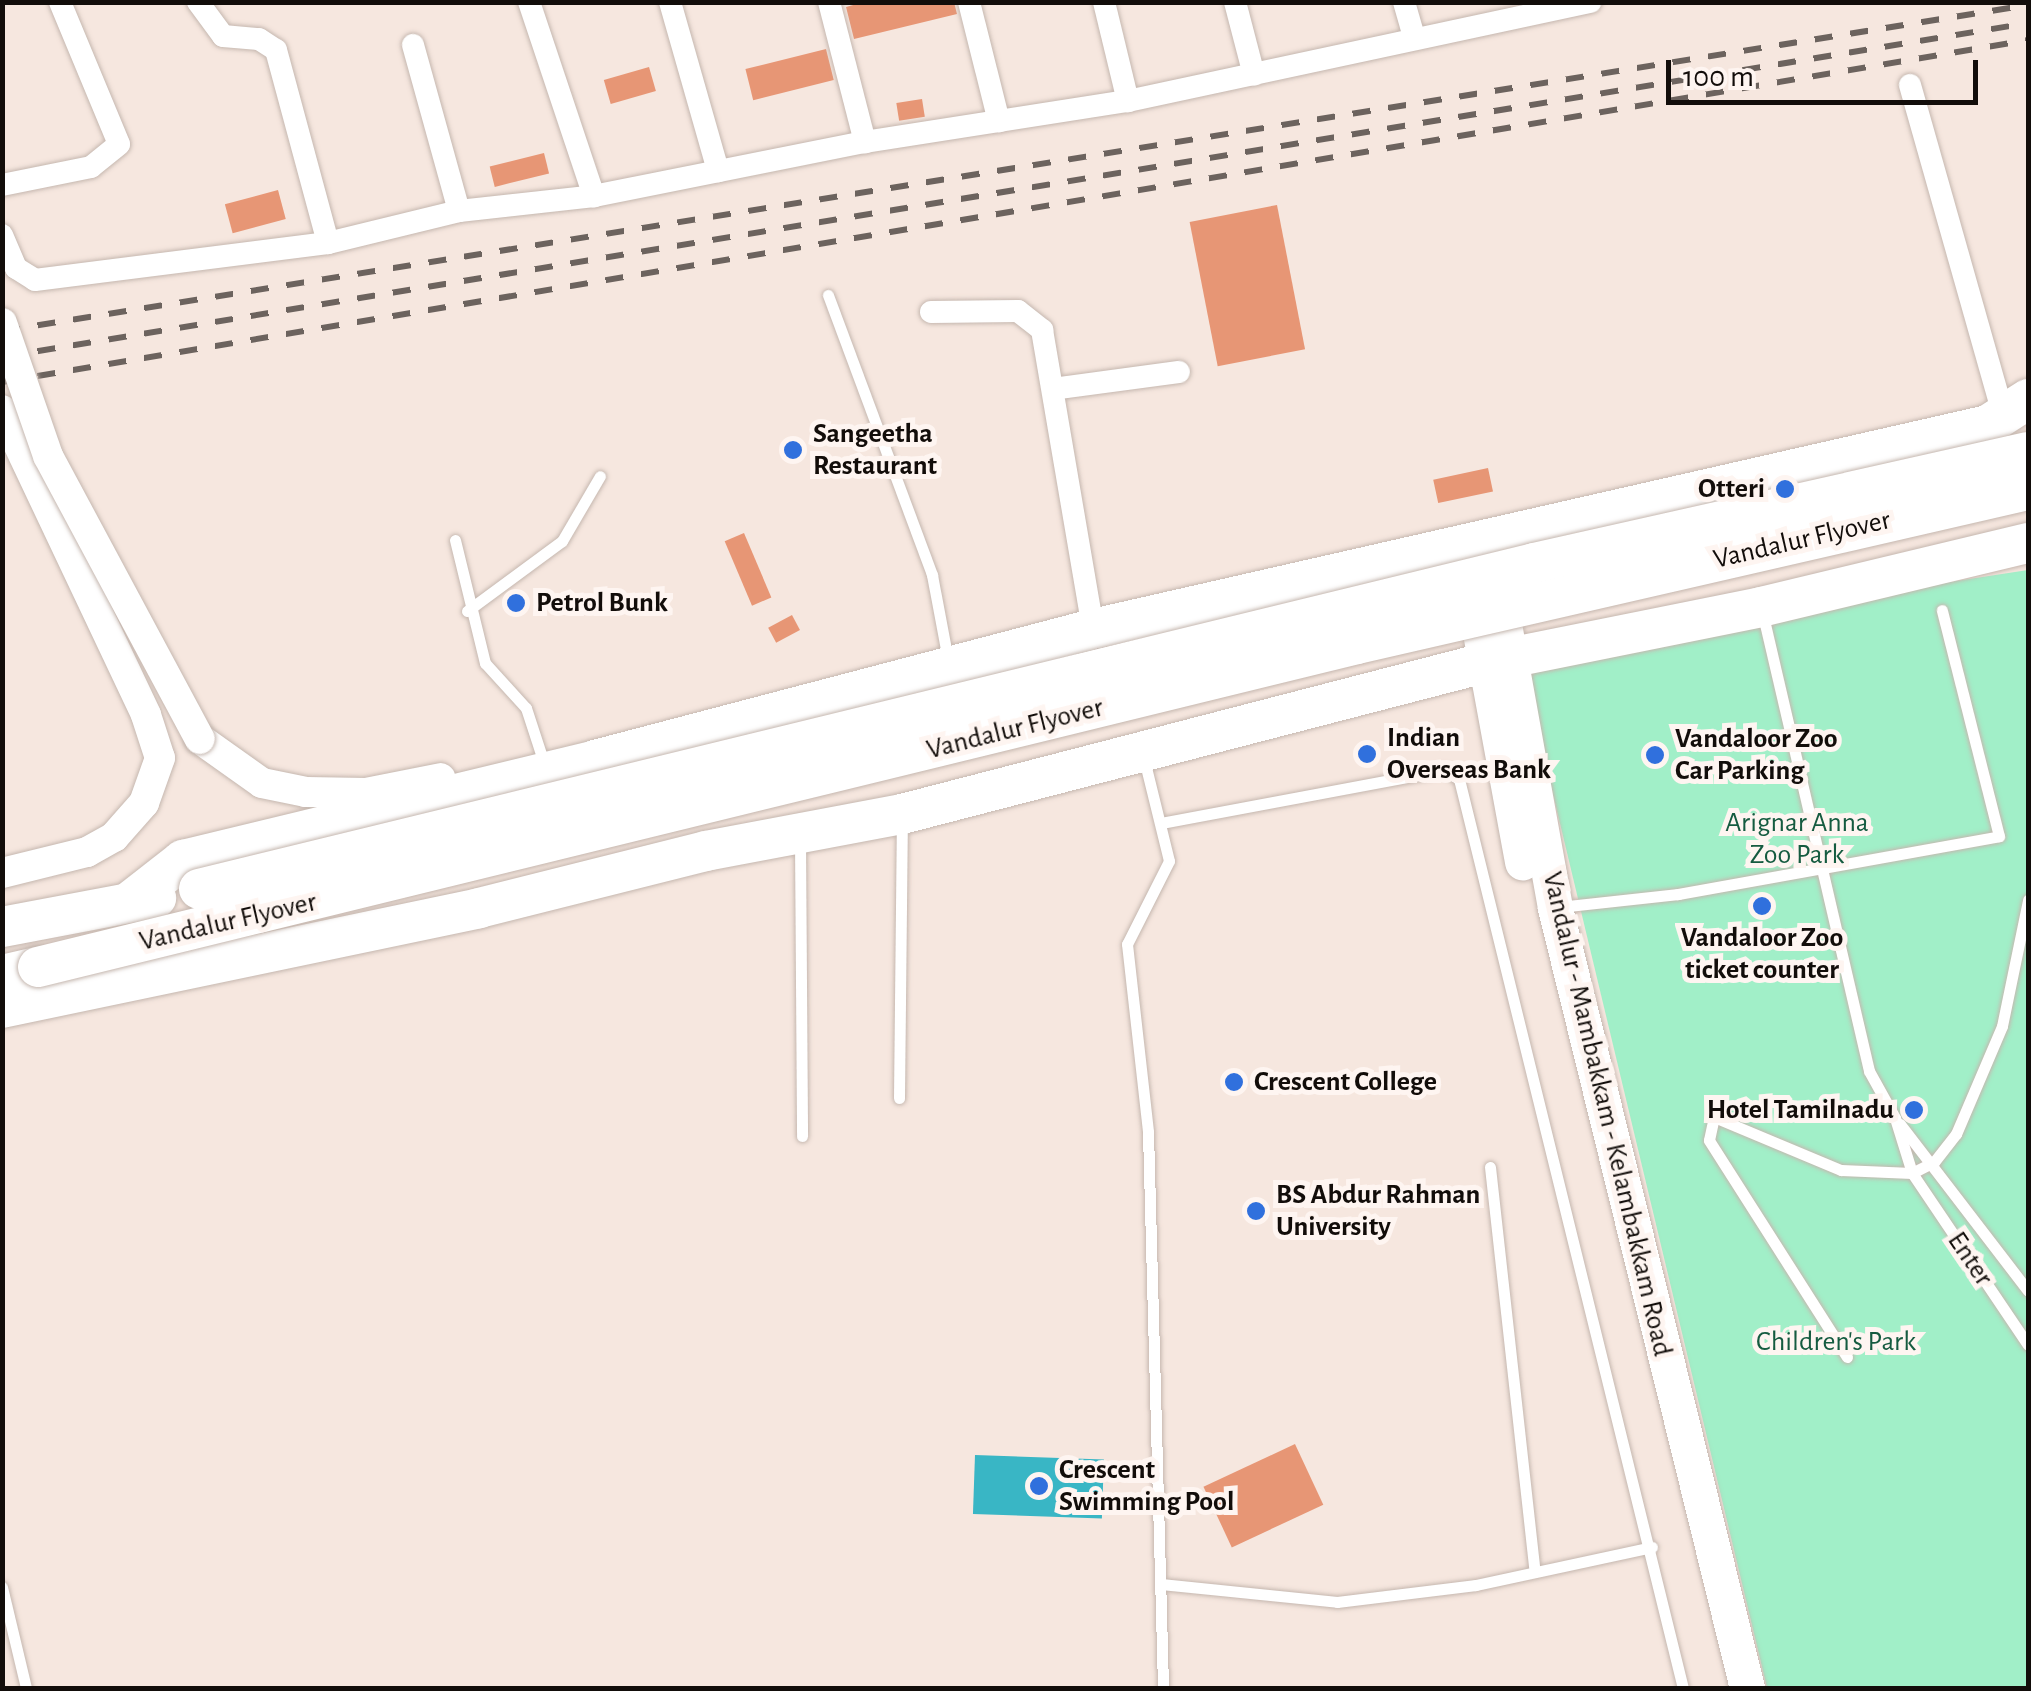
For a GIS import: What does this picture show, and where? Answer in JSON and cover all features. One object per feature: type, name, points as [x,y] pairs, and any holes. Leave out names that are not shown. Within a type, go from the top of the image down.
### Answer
[{"type":"highway","points":[[128,903],[184,860],[656,744],[1093,628],[2012,413]]},
{"type":"highway","name":"Vandalur Flyover","points":[[2,928],[200,889],[1534,563],[2028,452]]},
{"type":"highway","name":"Vandalur Flyover","points":[[20,971],[1376,639],[2028,490]]},
{"type":"highway","points":[[2,1008],[902,814],[1497,660],[1761,608],[2028,543]]},
{"type":"main road","name":"Vandalur - Mambakkam - Kelambakkam Road","points":[[1476,538],[1531,911],[1726,1688]]},
{"type":"main road","name":"Vandalur - Mambakkam - Kelambakkam Road","points":[[1497,660],[1747,1688]]},
{"type":"street","points":[[2,184],[92,166],[119,144],[60,2]]},
{"type":"street","points":[[198,2],[223,36],[260,39],[276,50],[328,243]]},
{"type":"street","points":[[529,2],[594,196]]},
{"type":"street","points":[[670,2],[718,171]]},
{"type":"street","points":[[829,2],[865,142]]},
{"type":"street","points":[[969,2],[999,121]]},
{"type":"street","points":[[1104,2],[1128,101]]},
{"type":"street","points":[[1235,2],[1254,74]]},
{"type":"street","points":[[1404,2],[1414,38]]},
{"type":"street","points":[[2,279],[60,279],[328,243],[459,210],[594,196],[865,142],[1128,101],[1591,2]]},
{"type":"street","points":[[413,45],[459,210]]},
{"type":"street","points":[[1910,85],[2012,413]]},
{"type":"street","points":[[2,235],[26,277]]},
{"type":"street","points":[[931,312],[1030,316],[1042,330],[1093,628]]},
{"type":"street","points":[[2,323],[48,456],[169,688],[200,739],[225,762],[276,786],[366,794],[542,757],[656,744]]},
{"type":"street","points":[[1053,389],[1179,372]]},
{"type":"street","points":[[2,410],[146,715],[160,758],[144,803],[114,837],[88,852],[2,873]]},
{"type":"lane","points":[[828,295],[932,575],[948,665]]},
{"type":"lane","points":[[467,611],[562,541],[600,476]]},
{"type":"lane","points":[[454,540],[467,611],[492,678],[526,708],[542,757]]},
{"type":"lane","points":[[1761,608],[1870,1070],[1894,1118],[1934,1162],[2028,1291]]},
{"type":"lane","points":[[1555,908],[1822,869],[1999,836],[1942,610]]},
{"type":"lane","points":[[1142,750],[1169,861],[1127,944],[1148,1132],[1163,1688]]},
{"type":"lane","points":[[1161,823],[1434,771],[1459,779],[1652,1547],[1683,1688]]},
{"type":"lane","points":[[899,1098],[902,814]]},
{"type":"lane","points":[[800,836],[802,1136]]},
{"type":"lane","points":[[1848,1357],[1710,1140],[1714,1117],[1841,1170],[1912,1173],[1934,1162],[1956,1134],[2002,1026],[2028,900]]},
{"type":"lane","name":"Enter","points":[[1894,1118],[1912,1173],[2028,1345]]},
{"type":"lane","points":[[1490,1167],[1535,1572]]},
{"type":"lane","points":[[1161,1584],[1337,1602],[1535,1572],[1652,1547]]},
{"type":"lane","points":[[2,1588],[26,1688]]},
{"type":"green space","name":"Arignar Anna Zoo Park","points":[[2028,570],[2028,1688],[1767,1688],[1518,648]]},
{"type":"water","name":"Crescent Swimming Pool","points":[[975,1455],[1104,1460],[1102,1518],[973,1514]]},
{"type":"building","points":[[864,2],[954,2],[957,14],[854,39],[846,7]]},
{"type":"building","points":[[826,49],[834,80],[753,100],[745,69]]},
{"type":"building","points":[[649,67],[656,91],[611,104],[604,80]]},
{"type":"building","points":[[922,99],[925,117],[899,121],[896,103]]},
{"type":"building","points":[[544,153],[549,173],[495,187],[490,167]]},
{"type":"building","points":[[278,190],[286,219],[233,233],[225,204]]},
{"type":"building","points":[[1277,205],[1305,349],[1218,366],[1190,222]]},
{"type":"building","points":[[1488,468],[1493,491],[1438,503],[1433,480]]},
{"type":"building","points":[[744,533],[771,597],[752,606],[725,541]]},
{"type":"building","points":[[792,615],[800,630],[776,643],[768,628]]},
{"type":"building","points":[[1295,1444],[1323,1505],[1232,1547],[1203,1487]]},
{"type":"railway","points":[[2,331],[2028,5]]},
{"type":"railway","points":[[2,357],[2028,23]]},
{"type":"railway","points":[[2,382],[2028,40]]},
{"type":"place","name":"Sangeetha Restaurant","points":[[793,450]]},
{"type":"place","name":"Otteri","points":[[1785,489]]},
{"type":"place","name":"Petrol Bunk","points":[[516,603]]},
{"type":"place","name":"Indian Overseas Bank","points":[[1367,754]]},
{"type":"place","name":"Vandaloor Zoo Car Parking","points":[[1655,755]]},
{"type":"place","name":"Vandaloor Zoo ticket counter","points":[[1762,906]]},
{"type":"place","name":"Crescent College","points":[[1234,1082]]},
{"type":"place","name":"Hotel Tamilnadu","points":[[1914,1110]]},
{"type":"place","name":"BS Abdur Rahman University","points":[[1256,1211]]},
{"type":"place","name":"Crescent Swimming Pool","points":[[1039,1486]]},
{"type":"park label","name":"Children's Park","points":[[1836,1342]]}]
